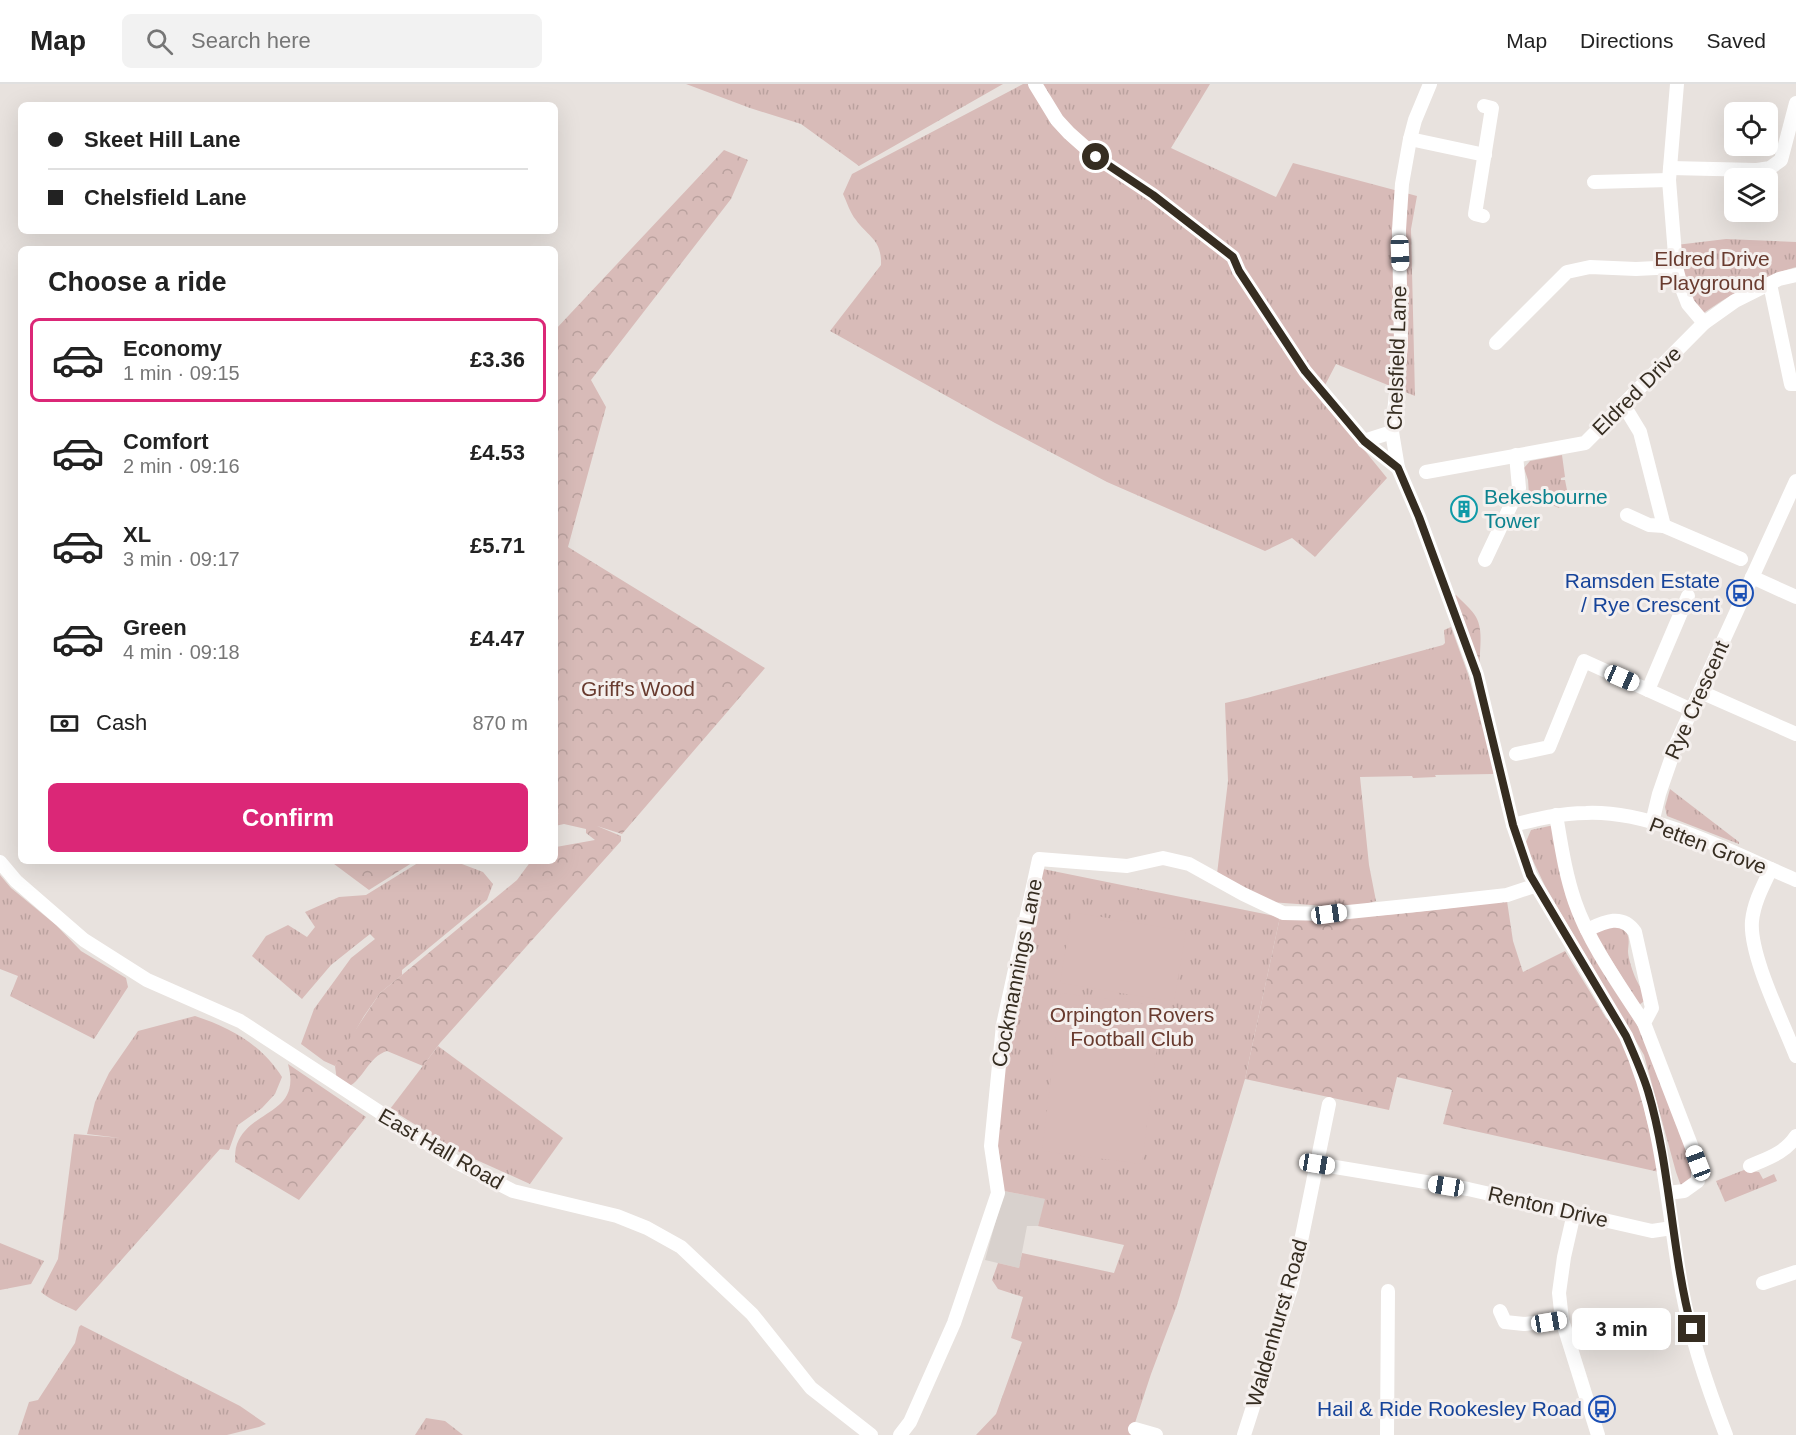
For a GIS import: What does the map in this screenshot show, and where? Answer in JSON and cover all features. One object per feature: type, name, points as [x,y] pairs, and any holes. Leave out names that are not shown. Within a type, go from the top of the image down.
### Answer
[{"type":"street","points":[[1035,84],[1069,134],[1096,157],[1153,195],[1233,257],[1239,271],[1305,371],[1364,441],[1398,468]]},
{"type":"street","name":"Chelsfield Lane","points":[[1430,84],[1415,120],[1402,184],[1399,230],[1401,345],[1392,432],[1398,468],[1419,517],[1477,675],[1513,825],[1534,886],[1574,947],[1626,1036],[1638,1063],[1654,1117],[1685,1306],[1710,1394],[1726,1435]]},
{"type":"street","points":[[1677,84],[1670,174],[1676,267],[1688,304],[1704,323]]},
{"type":"street","points":[[1594,182],[1670,174],[1770,168],[1780,160],[1796,102]]},
{"type":"street","points":[[1483,216],[1475,214],[1492,108],[1484,106]]},
{"type":"street","points":[[1410,140],[1485,155]]},
{"type":"street","points":[[1496,343],[1566,272],[1590,267],[1636,269],[1676,267]]},
{"type":"street","name":"Eldred Drive","points":[[1426,472],[1585,443],[1704,323],[1735,301],[1770,284],[1796,275]]},
{"type":"street","points":[[1770,284],[1791,384],[1796,384]]},
{"type":"street","points":[[1623,404],[1640,432],[1664,526]]},
{"type":"street","points":[[1364,441],[1392,432]]},
{"type":"street","points":[[1485,560],[1520,488],[1516,455]]},
{"type":"street","name":"Rye Crescent","points":[[1652,823],[1655,805],[1668,765],[1796,481]]},
{"type":"street","points":[[1627,515],[1649,525],[1664,526],[1741,559]]},
{"type":"street","points":[[1752,577],[1796,597]]},
{"type":"street","points":[[1648,690],[1688,596]]},
{"type":"street","points":[[1516,754],[1549,747],[1584,661],[1692,710]]},
{"type":"street","points":[[1701,692],[1796,735]]},
{"type":"street","name":"Petten Grove","points":[[1513,825],[1556,815],[1606,813],[1652,823],[1697,837],[1796,880]]},
{"type":"street","points":[[1556,815],[1565,868],[1575,903],[1587,930],[1644,1023],[1698,1163],[1698,1181],[1684,1191],[1668,1193]]},
{"type":"street","name":"Cockmannings Lane","points":[[900,1435],[910,1422],[954,1323],[998,1193],[991,1146],[1003,1025],[1039,859],[1127,866],[1163,858],[1190,864],[1243,894],[1283,913],[1329,914],[1437,903],[1507,895],[1534,886]]},
{"type":"street","name":"East Hall Road","points":[[0,862],[16,881],[84,940],[147,980],[240,1022],[456,1162],[513,1191],[617,1216],[647,1228],[681,1247],[752,1314],[811,1388],[871,1435]]},
{"type":"street","points":[[1771,869],[1756,902],[1751,933],[1755,952],[1796,1056]]},
{"type":"street","points":[[1587,930],[1616,920],[1630,924],[1635,932],[1652,1008],[1644,1023]]},
{"type":"street","name":"Waldenhurst Road","points":[[1244,1435],[1292,1285],[1329,1104]]},
{"type":"street","points":[[1750,1166],[1778,1154],[1791,1144],[1796,1136]]},
{"type":"street","name":"Renton Drive","points":[[1317,1164],[1468,1189],[1652,1230],[1672,1228]]},
{"type":"street","points":[[1574,1213],[1559,1293],[1562,1320],[1598,1435]]},
{"type":"street","points":[[1762,1283],[1796,1272]]},
{"type":"street","points":[[1388,1291],[1388,1435]]},
{"type":"street","points":[[1502,1321],[1536,1324],[1562,1320]]},
{"type":"street","points":[[1135,1429],[1156,1435]]},
{"type":"shaded area","points":[[1004,1191],[1046,1199],[1038,1226],[1027,1226],[1019,1268],[985,1260]]},
{"type":"green space","points":[[686,84],[1003,84],[859,166],[801,124]]},
{"type":"green space","points":[[1023,84],[1210,84],[1171,148],[1276,197],[1293,163],[1417,196],[1411,229],[1415,396],[1336,364],[1324,387],[1322,398],[1387,478],[1315,557],[1292,538],[1265,551],[1107,482],[995,423],[830,331],[881,265],[877,244],[854,217],[843,194],[852,174]]},
{"type":"green space","name":"Griff's Wood","points":[[724,150],[748,160],[731,199],[591,380],[606,407],[568,547],[765,668],[622,834],[597,826],[621,836],[621,841],[440,1043],[423,1066],[387,1051],[375,1058],[358,1079],[348,1087],[337,1081],[335,1066],[344,1047],[380,993],[517,880],[529,864],[558,864],[558,847],[595,840],[586,833],[586,829],[564,824],[558,825],[558,327]]},
{"type":"green space","name":"Eldred Drive Playground","points":[[1726,239],[1796,242],[1796,267],[1747,286],[1702,314],[1690,298],[1676,245]]},
{"type":"green space","points":[[1562,455],[1565,477],[1561,480],[1565,480],[1567,490],[1559,508],[1529,495],[1524,468],[1530,461]]},
{"type":"green space","points":[[1456,595],[1476,617],[1481,635],[1480,666],[1452,598]]},
{"type":"green space","points":[[1451,627],[1468,674],[1495,772],[1493,774],[1435,775],[1436,777],[1413,778],[1412,776],[1360,777],[1369,865],[1376,901],[1352,908],[1269,902],[1217,874],[1228,781],[1225,703],[1443,645],[1445,643],[1444,630]]},
{"type":"green space","points":[[1670,789],[1739,844],[1667,816],[1665,807]]},
{"type":"green space","points":[[1554,825],[1559,864],[1640,1026],[1696,1166],[1694,1179],[1681,1186],[1644,1055],[1545,886],[1525,844],[1531,830]]},
{"type":"green space","points":[[334,864],[410,864],[369,890]]},
{"type":"green space","points":[[416,864],[462,864],[483,872],[493,884],[487,900],[402,970],[402,975],[380,993],[335,1066],[301,1044],[314,1009],[351,958],[375,939],[370,934],[331,965],[302,999],[252,956],[266,936],[288,925],[307,937],[315,927],[305,912],[339,897],[366,895]]},
{"type":"green space","name":"Orpington Rovers Football Club","points":[[1043,869],[1280,917],[1245,1079],[1177,1305],[1131,1435],[976,1435],[996,1414],[1022,1342],[1011,1338],[1023,1297],[998,1289],[992,1280],[998,1263],[1019,1268],[1022,1253],[1114,1273],[1124,1245],[1038,1226],[1045,1199],[1004,1191],[995,1124],[1008,1031]]},
{"type":"green space","points":[[0,875],[11,888],[56,925],[81,951],[126,978],[128,987],[94,1039],[10,996],[18,976],[0,969]]},
{"type":"green space","points":[[1507,901],[1513,941],[1523,972],[1565,951],[1606,1018],[1614,1024],[1637,1078],[1659,1172],[1443,1124],[1452,1090],[1397,1077],[1389,1110],[1245,1079],[1280,917],[1365,917]]},
{"type":"green space","points":[[1072,912],[1186,931],[1174,1002],[1060,983]]},
{"type":"green space","points":[[1613,924],[1625,931],[1628,937],[1631,967],[1647,999],[1639,1005],[1595,933]]},
{"type":"green space","points":[[1061,993],[1162,1006],[1142,1164],[1042,1151]]},
{"type":"green space","points":[[195,1016],[233,1032],[255,1046],[274,1065],[282,1077],[275,1094],[262,1108],[238,1125],[229,1150],[220,1149],[76,1311],[41,1292],[58,1259],[74,1134],[120,1138],[87,1134],[95,1102],[109,1073],[138,1031]]},
{"type":"green space","points":[[438,1046],[563,1138],[530,1184],[461,1153],[390,1109]]},
{"type":"green space","points":[[288,1064],[366,1117],[299,1200],[235,1162],[236,1146],[244,1132],[273,1110],[288,1093],[290,1081]]},
{"type":"green space","points":[[1744,1170],[1759,1172],[1763,1179],[1774,1174],[1777,1181],[1725,1202],[1716,1181]]},
{"type":"green space","points":[[0,1243],[44,1261],[31,1284],[0,1290]]},
{"type":"green space","points":[[81,1325],[240,1406],[266,1424],[227,1435],[18,1435],[29,1402],[38,1400],[75,1343]]},
{"type":"green space","points":[[426,1418],[445,1421],[463,1435],[415,1435]]},
{"type":"place","name":"Bekesbourne Tower","points":[[1464,509]]},
{"type":"place","name":"Ramsden Estate / Rye Crescent","points":[[1740,593]]},
{"type":"place","name":"Hail & Ride Rookesley Road","points":[[1602,1409]]},
{"type":"route","points":[[1096,157],[1153,195],[1233,257],[1239,271],[1305,371],[1364,441],[1398,468],[1450,598],[1477,675],[1513,825],[1534,886],[1574,947],[1626,1036],[1648,1092],[1668,1193],[1682,1290],[1692,1329]]}]
